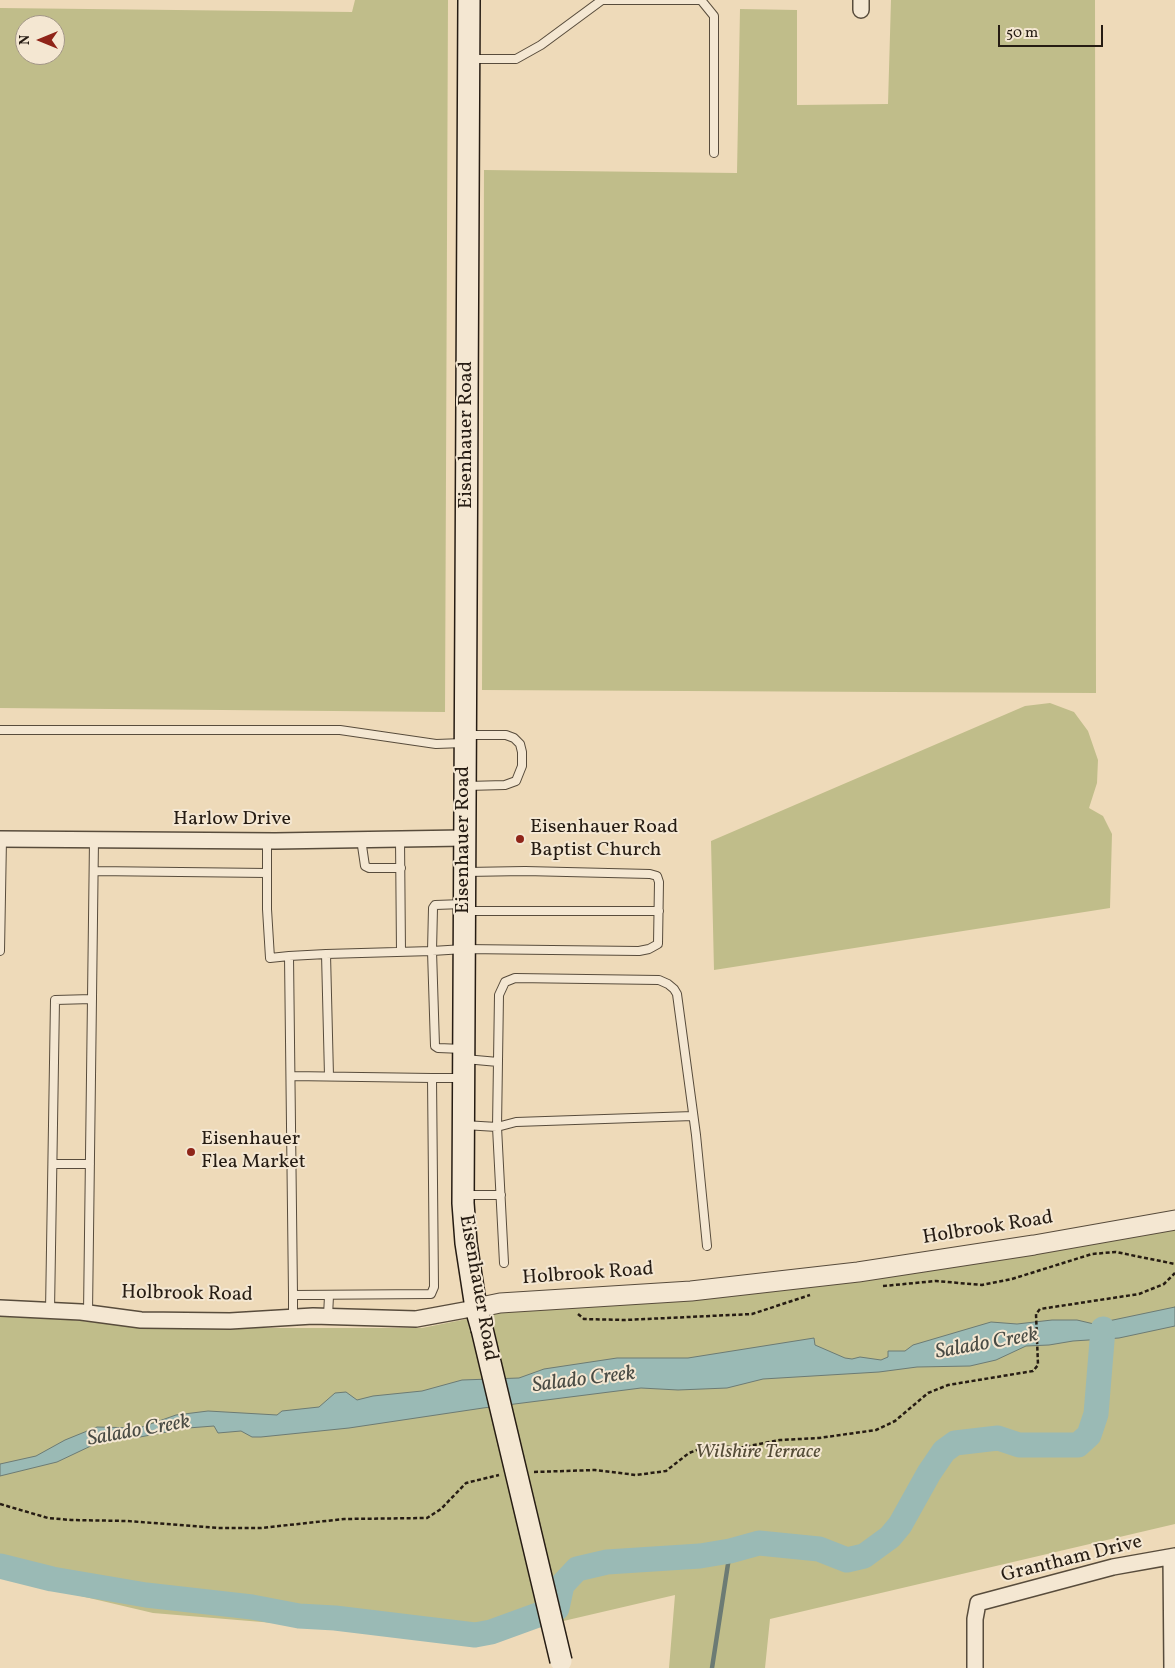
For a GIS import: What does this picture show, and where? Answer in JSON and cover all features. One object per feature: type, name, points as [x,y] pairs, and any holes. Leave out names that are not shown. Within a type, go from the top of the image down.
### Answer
[{"type":"main road","name":"Eisenhauer Road","points":[[470,0],[463,1195],[466,1243],[476,1308],[562,1665]]},
{"type":"street","name":"Harlow Drive","points":[[1,839],[267,841],[464,838]]},
{"type":"street","name":"Holbrook Road","points":[[0,1308],[88,1313],[141,1320],[230,1321],[328,1316],[416,1319],[500,1303],[691,1291],[858,1272],[1034,1245],[1175,1220]]},
{"type":"street","name":"Grantham Drive","points":[[975,1668],[975,1619],[978,1603],[1113,1567],[1173,1557]]},
{"type":"street","points":[[1172,1668],[1173,1557]]},
{"type":"lane","points":[[469,60],[516,59],[541,45],[602,0],[701,0],[714,16],[714,153]]},
{"type":"lane","points":[[0,730],[340,730],[436,744],[506,735],[514,738],[520,744],[522,766],[516,781],[505,785],[464,786]]},
{"type":"lane","points":[[400,838],[401,952]]},
{"type":"lane","points":[[0,952],[1,839]]},
{"type":"lane","points":[[361,839],[365,866],[369,868],[401,868]]},
{"type":"lane","points":[[88,1313],[94,840]]},
{"type":"lane","points":[[267,841],[267,909],[270,958],[464,949],[639,951],[649,949],[658,944],[659,882],[657,876],[650,874],[525,871],[464,872]]},
{"type":"lane","points":[[94,871],[267,874]]},
{"type":"lane","points":[[463,1062],[435,1046],[432,951],[433,908],[435,905],[659,911]]},
{"type":"lane","points":[[326,954],[329,1076]]},
{"type":"lane","points":[[290,956],[294,1295],[292,1317]]},
{"type":"lane","points":[[504,1263],[497,1127],[499,994],[505,982],[515,978],[659,980],[668,984],[677,994],[693,1116],[706,1246]]},
{"type":"lane","points":[[50,1311],[55,1000],[92,999]]},
{"type":"lane","points":[[291,1076],[432,1078],[463,1062],[498,1062]]},
{"type":"lane","points":[[294,1295],[431,1294],[434,1288],[432,1078]]},
{"type":"lane","points":[[462,1124],[497,1127],[516,1122],[693,1116]]},
{"type":"lane","points":[[53,1164],[90,1164]]},
{"type":"lane","points":[[463,1195],[501,1195]]},
{"type":"lane","points":[[328,1316],[329,1296]]},
{"type":"path","points":[[881,1286],[936,1281],[982,1285],[1092,1254],[1116,1252],[1175,1264]]},
{"type":"path","points":[[1037,1346],[1036,1314],[1040,1309],[1139,1294],[1164,1284],[1175,1273]]},
{"type":"path","points":[[561,1299],[584,1319],[625,1320],[752,1314],[810,1295]]},
{"type":"green space","points":[[355,0],[448,0],[445,712],[0,708],[0,8],[352,12]]},
{"type":"green space","points":[[891,0],[1095,0],[1096,693],[482,690],[484,170],[737,173],[740,9],[797,10],[797,105],[888,104]]},
{"type":"green space","points":[[1050,703],[1074,712],[1088,731],[1098,760],[1097,783],[1089,808],[1103,816],[1112,834],[1110,908],[714,970],[711,841],[1025,706]]},
{"type":"green space","name":"Wilshire Terrace","points":[[1175,1226],[1175,1524],[770,1619],[765,1668],[669,1668],[675,1595],[469,1643],[310,1626],[153,1613],[0,1577],[0,1315],[26,1315],[146,1328],[422,1328],[502,1312]]},
{"type":"water","name":"Salado Creek","points":[[1175,1307],[1175,1326],[1119,1338],[1026,1346],[996,1360],[970,1366],[917,1367],[879,1372],[763,1379],[727,1388],[678,1390],[641,1388],[483,1408],[349,1428],[261,1437],[252,1437],[241,1431],[218,1433],[214,1426],[188,1428],[140,1437],[118,1437],[95,1444],[57,1462],[0,1476],[0,1464],[36,1456],[65,1440],[97,1427],[139,1428],[176,1415],[208,1411],[277,1415],[282,1411],[319,1407],[335,1393],[346,1392],[357,1400],[373,1396],[422,1391],[462,1380],[519,1378],[544,1369],[617,1358],[688,1358],[814,1338],[815,1345],[845,1358],[860,1357],[881,1360],[888,1357],[888,1351],[905,1351],[913,1345],[991,1322],[1017,1324],[1052,1320],[1077,1320],[1094,1324]]},
{"type":"waterway","points":[[0,1566],[52,1579],[146,1595],[252,1607],[299,1616],[335,1618],[475,1635],[491,1632],[557,1608],[562,1585],[577,1569],[607,1562],[700,1556],[730,1551],[759,1543],[819,1549],[847,1560],[864,1556],[890,1537],[900,1525],[929,1473],[944,1451],[955,1443],[998,1438],[1019,1445],[1078,1445],[1089,1435],[1096,1414],[1103,1329]]},
{"type":"waterway","points":[[712,1668],[730,1551]]},
{"type":"place","name":"Eisenhauer Road Baptist Church","points":[[520,839]]},
{"type":"place","name":"Eisenhauer Flea Market","points":[[191,1152]]}]
